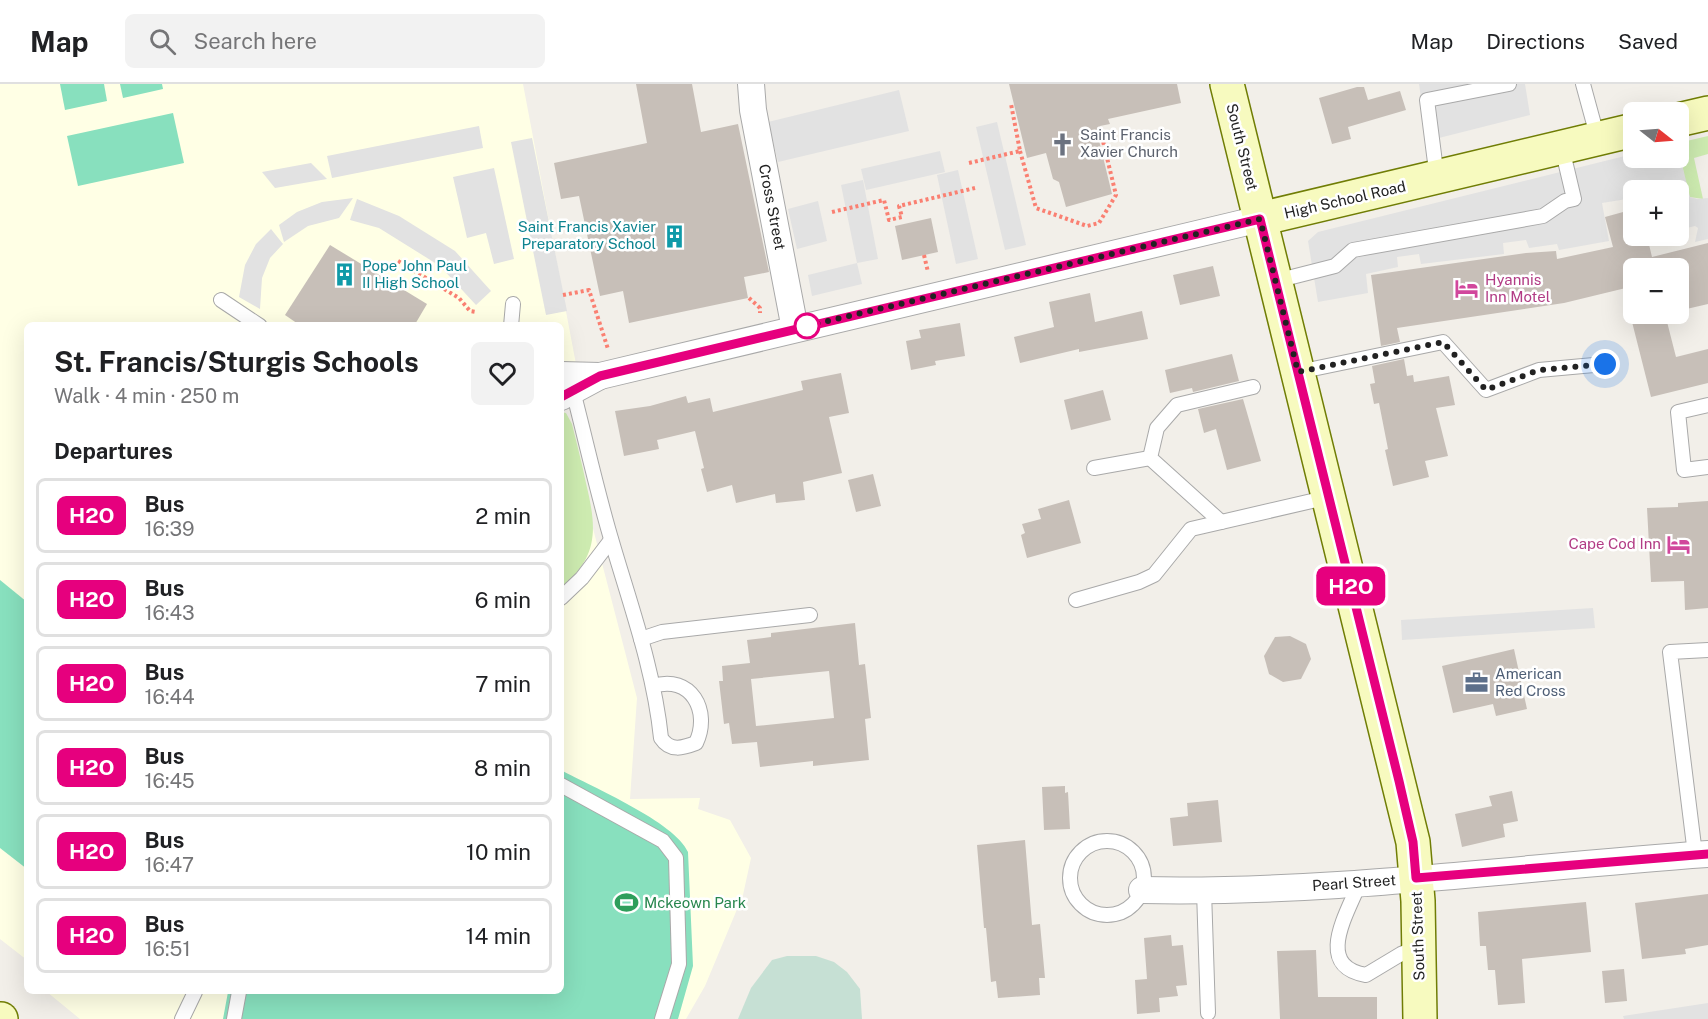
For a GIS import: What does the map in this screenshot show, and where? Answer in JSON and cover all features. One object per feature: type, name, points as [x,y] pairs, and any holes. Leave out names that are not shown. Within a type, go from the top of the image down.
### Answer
[{"type":"main road","name":"South Street","points":[[1227,84],[1413,842],[1420,1019]]},
{"type":"main road","points":[[1689,117],[1708,112]]},
{"type":"main road","name":"High School Road","points":[[1260,219],[1623,133]]},
{"type":"street","name":"Cross Street","points":[[751,84],[753,111],[795,329]]},
{"type":"street","name":"High School Road","points":[[565,388],[605,365],[795,329],[1260,219]]},
{"type":"street","name":"Pearl Street","points":[[1142,890],[1204,891],[1359,884],[1701,854]]},
{"type":"lane","points":[[1437,178],[1427,100],[1509,84]]},
{"type":"lane","points":[[1583,84],[1598,139]]},
{"type":"lane","points":[[1276,281],[1335,266],[1353,250],[1543,216],[1565,201],[1574,199],[1562,147]]},
{"type":"lane","points":[[221,300],[254,322]]},
{"type":"lane","points":[[511,322],[513,304]]},
{"type":"lane","points":[[1298,372],[1443,342],[1486,390],[1539,370],[1605,364]]},
{"type":"lane","points":[[1150,458],[1156,428],[1176,405],[1253,387]]},
{"type":"lane","points":[[565,388],[641,639],[653,686],[663,741],[672,747],[681,748],[696,743],[701,724],[700,713],[692,693],[674,683],[653,686]]},
{"type":"lane","points":[[1708,405],[1678,412],[1684,470],[1708,467]]},
{"type":"lane","points":[[1150,458],[1221,522]]},
{"type":"lane","points":[[1094,468],[1150,458]]},
{"type":"lane","points":[[1076,600],[1139,582],[1154,575],[1191,529],[1329,497]]},
{"type":"lane","points":[[564,595],[582,578],[611,540]]},
{"type":"lane","points":[[641,639],[662,632],[810,615]]},
{"type":"lane","points":[[1701,854],[1670,652],[1708,650]]},
{"type":"lane","points":[[564,787],[663,841],[676,858],[679,964],[662,1019]]},
{"type":"lane","points":[[1107,841],[1119,843],[1129,848],[1137,856],[1144,878],[1142,890],[1127,910],[1102,915],[1080,904],[1073,893],[1070,881],[1072,868],[1077,856],[1095,843],[1107,841]]},
{"type":"lane","points":[[1359,884],[1336,941],[1340,961],[1353,973],[1366,975],[1401,954],[1418,947]]},
{"type":"lane","points":[[1204,891],[1208,1013]]},
{"type":"lane","points":[[182,1019],[194,994]]},
{"type":"lane","points":[[234,1019],[238,994]]},
{"type":"path","points":[[1011,104],[1020,151],[1036,208],[1087,226],[1099,223],[1116,195],[1102,137]]},
{"type":"path","points":[[969,163],[1020,151]]},
{"type":"path","points":[[832,212],[884,200],[889,220],[902,216],[899,206],[975,188]]},
{"type":"path","points":[[924,255],[930,279]]},
{"type":"path","points":[[398,261],[459,298],[470,310],[476,312]]},
{"type":"path","points":[[563,295],[589,290],[605,365]]},
{"type":"path","points":[[748,298],[760,308],[762,319]]},
{"type":"shaded area","name":"Pope John Paul II High School","points":[[0,84],[523,84],[579,380],[564,406],[564,322],[24,322],[24,958],[0,939]]},
{"type":"shaded area","points":[[1419,84],[1525,84],[1530,115],[1427,141]]},
{"type":"shaded area","points":[[899,90],[909,131],[778,162],[768,122]]},
{"type":"shaded area","points":[[997,122],[1026,245],[1005,250],[976,127]]},
{"type":"shaded area","points":[[479,126],[483,148],[332,178],[327,156]]},
{"type":"shaded area","points":[[532,138],[567,311],[546,315],[511,142]]},
{"type":"shaded area","points":[[940,151],[945,172],[866,190],[861,169]]},
{"type":"shaded area","points":[[1623,156],[1623,168],[1683,168],[1686,180],[1623,180],[1623,200],[1602,203],[1609,241],[1559,250],[1557,244],[1529,248],[1526,240],[1503,243],[1504,254],[1421,264],[1419,254],[1397,257],[1398,267],[1366,274],[1368,293],[1318,302],[1308,241],[1318,232]]},
{"type":"shaded area","points":[[311,163],[327,179],[275,188],[262,172]]},
{"type":"shaded area","points":[[494,168],[514,259],[494,264],[486,233],[467,238],[453,177]]},
{"type":"shaded area","points":[[958,170],[978,259],[956,264],[937,175]]},
{"type":"shaded area","points":[[863,180],[878,259],[857,263],[841,185]]},
{"type":"shaded area","points":[[1689,193],[1690,197],[1697,199],[1708,198],[1708,239],[1695,242],[1698,228],[1695,226],[1689,228]]},
{"type":"shaded area","points":[[353,198],[339,218],[308,226],[284,242],[279,225],[297,212],[322,202]]},
{"type":"shaded area","points":[[357,199],[399,216],[455,251],[491,291],[476,305],[440,266],[379,228],[350,220]]},
{"type":"shaded area","points":[[818,201],[827,241],[797,249],[788,209]]},
{"type":"shaded area","points":[[271,229],[283,244],[270,258],[262,278],[260,309],[239,297],[245,265],[256,244]]},
{"type":"shaded area","points":[[857,263],[862,284],[812,296],[808,275]]},
{"type":"shaded area","name":"Pope John Paul II High School","points":[[564,417],[637,698],[630,799],[700,798],[698,809],[730,820],[751,858],[743,895],[705,986],[686,1019],[80,1019],[49,994],[564,994]]},
{"type":"shaded area","points":[[1593,608],[1595,628],[1402,640],[1401,620]]},
{"type":"shaded area","points":[[787,956],[816,956],[834,962],[847,972],[860,989],[862,1019],[738,1019],[751,988],[772,960]]},
{"type":"shaded area","points":[[1708,1003],[1708,1019],[1624,1019],[1623,1016]]},
{"type":"green space","points":[[60,84],[104,84],[107,101],[65,110]]},
{"type":"green space","points":[[120,84],[162,84],[163,89],[123,98]]},
{"type":"green space","points":[[173,113],[184,163],[78,186],[67,136]]},
{"type":"green space","points":[[1708,136],[1708,154],[1694,158],[1703,199],[1690,197],[1689,180],[1685,180],[1683,168],[1689,168],[1689,140]]},
{"type":"green space","points":[[564,413],[572,424],[590,499],[593,528],[589,553],[564,585]]},
{"type":"green space","points":[[0,580],[24,600],[24,867],[0,848]]},
{"type":"green space","name":"Mckeown Park","points":[[564,772],[650,817],[667,829],[688,852],[693,966],[678,1019],[223,1019],[228,994],[564,994]]},
{"type":"building","name":"Saint Francis Xavier Preparatory School","points":[[636,84],[692,84],[701,132],[738,124],[769,272],[744,277],[748,298],[629,323],[623,291],[600,296],[579,196],[561,199],[554,163],[647,143]]},
{"type":"building","name":"Saint Francis Xavier Church","points":[[1009,84],[1177,84],[1181,103],[1108,119],[1110,124],[1100,126],[1102,131],[1097,132],[1112,194],[1066,207],[1059,182],[1053,179],[1046,153],[1027,158]]},
{"type":"building","points":[[1364,87],[1368,100],[1400,91],[1406,110],[1348,127],[1351,139],[1332,144],[1319,98]]},
{"type":"building","name":"Hyannis Inn Motel","points":[[1623,212],[1623,246],[1649,246],[1652,257],[1708,243],[1708,304],[1689,308],[1689,258],[1623,258],[1623,289],[1564,303],[1397,328],[1400,342],[1381,346],[1371,275],[1526,253],[1556,251],[1557,259],[1613,247],[1605,217]]},
{"type":"building","points":[[931,218],[938,252],[902,260],[895,226]]},
{"type":"building","name":"Pope John Paul II High School","points":[[330,245],[427,304],[416,322],[295,322],[285,315]]},
{"type":"building","points":[[1213,266],[1220,296],[1180,305],[1173,275]]},
{"type":"building","points":[[1090,293],[1095,322],[1142,311],[1148,339],[1079,352],[1079,349],[1020,363],[1014,337],[1054,327],[1049,302]]},
{"type":"building","points":[[960,323],[965,356],[935,361],[936,365],[911,370],[906,341],[921,338],[919,330]]},
{"type":"building","points":[[1633,324],[1668,324],[1676,357],[1708,349],[1708,383],[1651,397]]},
{"type":"building","points":[[1232,354],[1239,381],[1193,392],[1192,388],[1170,393],[1165,370]]},
{"type":"building","points":[[1404,359],[1407,376],[1413,375],[1414,382],[1449,376],[1455,405],[1436,408],[1448,456],[1425,461],[1429,477],[1393,486],[1385,450],[1388,449],[1379,403],[1374,404],[1370,384],[1375,383],[1372,366]]},
{"type":"building","points":[[841,373],[849,413],[829,417],[842,473],[803,482],[805,500],[776,503],[775,494],[736,503],[732,485],[707,492],[695,431],[657,440],[659,449],[624,456],[615,411],[650,406],[686,396],[688,403],[710,398],[713,412],[803,390],[801,381]]},
{"type":"building","points":[[1103,390],[1111,420],[1071,430],[1064,400]]},
{"type":"building","points":[[1243,399],[1261,461],[1227,470],[1216,429],[1204,433],[1198,409]]},
{"type":"building","points":[[873,474],[881,506],[856,512],[848,480]]},
{"type":"building","points":[[1069,500],[1081,543],[1027,558],[1021,535],[1025,533],[1022,524],[1041,519],[1038,509]]},
{"type":"building","name":"Cape Cod Inn","points":[[1708,501],[1708,608],[1685,610],[1684,581],[1651,582],[1647,508],[1678,507],[1678,503]]},
{"type":"building","points":[[855,623],[859,665],[865,664],[871,718],[865,719],[869,760],[813,766],[813,761],[760,767],[757,742],[732,744],[729,723],[724,724],[719,681],[723,681],[722,666],[750,663],[747,640],[771,637],[771,633]],"holes":[[[829,671],[834,718],[756,726],[751,679]]]},
{"type":"building","points":[[1290,636],[1306,644],[1311,659],[1301,679],[1283,682],[1269,674],[1264,656],[1275,637]]},
{"type":"building","points":[[1514,649],[1527,709],[1496,716],[1493,704],[1453,713],[1442,666]]},
{"type":"building","points":[[1065,786],[1065,793],[1068,792],[1070,829],[1044,830],[1042,787]]},
{"type":"building","points":[[1512,791],[1518,821],[1503,824],[1505,837],[1462,847],[1455,814],[1492,806],[1489,796]]},
{"type":"building","points":[[1218,800],[1222,842],[1173,846],[1170,818],[1188,816],[1187,803]]},
{"type":"building","points":[[1025,840],[1032,925],[1040,924],[1045,978],[1039,978],[1040,995],[998,998],[996,981],[991,982],[977,845]]},
{"type":"building","points":[[1708,894],[1708,945],[1685,949],[1686,954],[1642,959],[1635,903]]},
{"type":"building","points":[[1586,902],[1591,952],[1522,959],[1525,1003],[1498,1005],[1495,970],[1488,970],[1486,946],[1480,946],[1478,912]]},
{"type":"building","points":[[1171,935],[1172,946],[1183,945],[1187,985],[1176,986],[1178,996],[1159,998],[1160,1012],[1137,1014],[1135,980],[1147,979],[1144,938]]},
{"type":"building","points":[[1316,950],[1318,997],[1377,997],[1377,1019],[1280,1019],[1277,951]]},
{"type":"building","points":[[1624,969],[1627,1001],[1605,1003],[1602,971]]},
{"type":"bus line","name":"H2O","points":[[564,395],[600,376],[1260,219],[1399,781],[1413,842],[1416,878],[1708,854]]},
{"type":"place","name":"Saint Francis Xavier Church","points":[[1062,144]]},
{"type":"place","name":"Saint Francis Xavier Preparatory School","points":[[674,236]]},
{"type":"place","name":"Pope John Paul II High School","points":[[344,275]]},
{"type":"place","name":"Hyannis Inn Motel","points":[[1467,289]]},
{"type":"place","name":"Cape Cod Inn","points":[[1679,544]]},
{"type":"place","name":"American Red Cross","points":[[1477,683]]},
{"type":"place","name":"Mckeown Park","points":[[626,903]]},
{"type":"route","points":[[807,326],[1260,219],[1298,372],[1443,342],[1486,390],[1539,370],[1605,364]]}]
